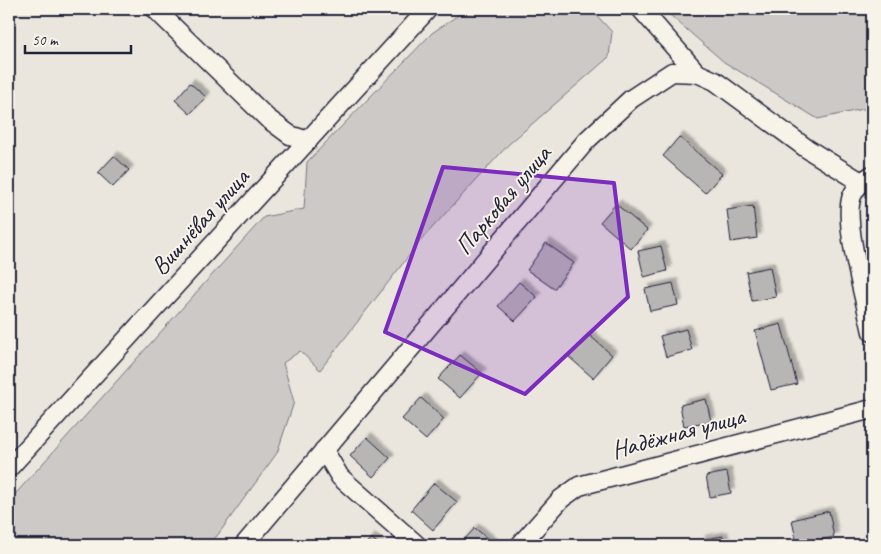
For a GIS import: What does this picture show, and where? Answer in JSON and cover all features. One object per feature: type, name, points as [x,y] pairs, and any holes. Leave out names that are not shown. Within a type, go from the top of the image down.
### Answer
[{"type":"street","points":[[155,9],[267,118],[290,134],[308,141]]},
{"type":"street","name":"Вишнёвая улица","points":[[9,468],[428,9]]},
{"type":"street","points":[[641,9],[697,73]]},
{"type":"street","name":"Парковая улица","points":[[244,545],[587,140],[631,99],[672,72],[697,73],[715,81],[806,148],[867,178]]},
{"type":"street","points":[[867,178],[851,197],[849,220],[872,332]]},
{"type":"street","name":"Надёжная улица","points":[[520,545],[561,499],[579,486],[872,409]]},
{"type":"street","points":[[324,450],[340,477],[417,545]]},
{"type":"highlighted area","points":[[443,167],[614,183],[628,297],[525,394],[385,332]]},
{"type":"shaded area","points":[[467,9],[591,9],[612,32],[609,57],[509,144],[422,239],[320,370],[300,351],[283,363],[294,402],[277,453],[217,536],[206,545],[9,545],[9,501],[264,217],[304,209],[307,162],[432,33]]},
{"type":"shaded area","points":[[663,9],[872,9],[872,107],[818,119],[724,62]]},
{"type":"building","points":[[190,83],[206,97],[190,114],[175,100]]},
{"type":"building","points":[[679,137],[722,174],[705,193],[663,156]]},
{"type":"building","points":[[114,156],[129,170],[113,187],[98,173]]},
{"type":"building","points":[[616,204],[647,230],[631,249],[600,222]]},
{"type":"building","points":[[753,206],[757,238],[731,242],[727,210]]},
{"type":"building","points":[[546,243],[574,263],[554,289],[527,270]]},
{"type":"building","points":[[661,246],[667,271],[644,277],[638,251]]},
{"type":"building","points":[[770,267],[776,297],[752,301],[746,272]]},
{"type":"building","points":[[519,282],[537,297],[515,321],[498,306]]},
{"type":"building","points":[[673,283],[678,305],[650,311],[645,289]]},
{"type":"building","points":[[781,324],[797,384],[771,390],[755,331]]},
{"type":"building","points":[[686,329],[692,350],[666,357],[660,336]]},
{"type":"building","points":[[588,334],[612,355],[593,378],[569,357]]},
{"type":"building","points":[[460,355],[482,373],[460,398],[438,379]]},
{"type":"building","points":[[421,398],[444,419],[426,440],[402,419]]},
{"type":"building","points":[[706,399],[711,421],[684,426],[680,405]]},
{"type":"building","points":[[367,437],[390,458],[373,477],[350,456]]},
{"type":"building","points":[[727,472],[731,493],[710,497],[706,476]]},
{"type":"building","points":[[434,483],[457,502],[433,530],[411,510]]},
{"type":"building","points":[[829,511],[834,537],[797,545],[792,520]]},
{"type":"building","points":[[475,528],[495,545],[459,545]]},
{"type":"building","points":[[723,536],[725,545],[701,545],[701,540]]},
{"type":"building","points":[[371,538],[380,545],[365,545]]}]
